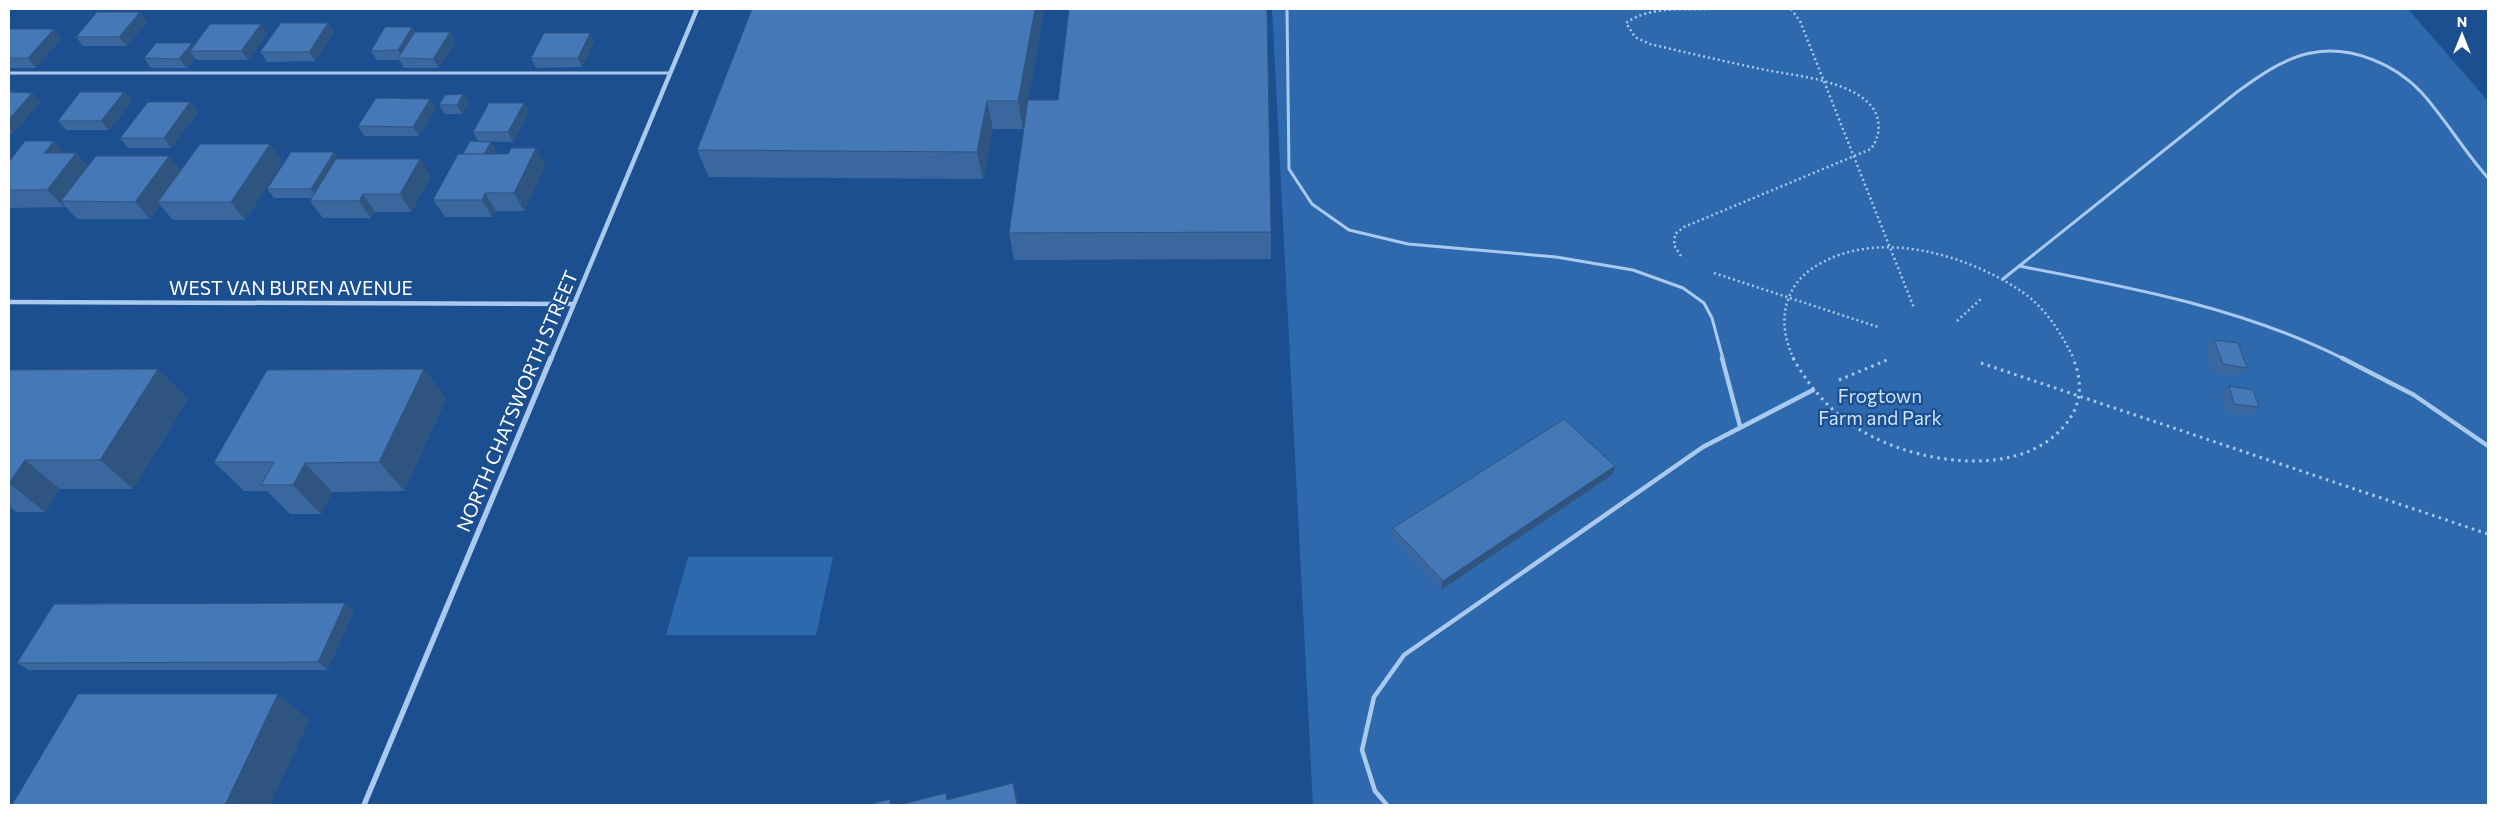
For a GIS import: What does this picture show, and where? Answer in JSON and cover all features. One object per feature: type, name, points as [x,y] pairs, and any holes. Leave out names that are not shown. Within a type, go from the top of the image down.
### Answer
[{"type":"street","name":"NORTH CHATSWORTH STREET","points":[[364,805],[697,9]]},
{"type":"street","name":"WEST VAN BUREN AVENUE","points":[[9,302],[572,304]]},
{"type":"lane","points":[[1287,9],[1289,169],[1312,204],[1349,230],[1399,242],[1566,259],[1633,270],[1683,288],[1704,303],[1712,318],[1740,426]]},
{"type":"lane","points":[[2003,279],[2246,86],[2286,62],[2312,53],[2334,53],[2366,58],[2392,68],[2417,88],[2467,155],[2488,178]]},
{"type":"lane","points":[[9,73],[670,73]]},
{"type":"lane","points":[[2019,266],[2122,286],[2241,317],[2330,352],[2414,395],[2488,446]]},
{"type":"lane","points":[[1387,805],[1375,791],[1362,750],[1374,696],[1404,655],[1703,447],[1740,426],[1813,390]]},
{"type":"path","points":[[1684,258],[1674,245],[1675,234],[1684,227],[1871,149],[1879,140],[1881,126],[1875,112],[1859,96],[1825,83],[1637,40],[1630,33],[1626,23],[1632,17],[1646,12],[1710,9]]},
{"type":"path","points":[[1791,9],[1800,20],[1855,157],[1888,247],[1914,308]]},
{"type":"path","points":[[1888,247],[1920,249],[1951,256],[2003,279],[2034,302],[2054,323],[2069,346],[2078,370],[2079,396],[2073,415],[2059,433],[2039,448],[2011,458],[1975,461],[1942,460],[1906,450],[1871,435],[1840,416],[1813,390],[1797,368],[1786,344],[1783,320],[1788,298],[1798,280],[1815,266],[1836,255],[1862,249],[1888,247]]},
{"type":"path","points":[[1708,271],[1878,327]]},
{"type":"path","points":[[1996,285],[2003,279]]},
{"type":"path","points":[[1957,321],[1983,297]]},
{"type":"path","points":[[1832,383],[1887,360]]},
{"type":"path","points":[[1982,363],[2488,534]]},
{"type":"path","points":[[1813,390],[1822,387]]},
{"type":"green space","name":"Frogtown Farm and Park","points":[[1272,9],[2408,9],[2488,101],[2488,805],[1313,805]]},
{"type":"green space","points":[[688,557],[833,557],[816,635],[666,635]]},
{"type":"building","points":[[752,9],[1035,9],[1018,101],[987,101],[977,152],[697,150]]},
{"type":"building","points":[[1069,9],[1267,9],[1271,232],[1009,233],[1028,100],[1058,100]]},
{"type":"building","points":[[97,12],[140,12],[119,37],[76,37]]},
{"type":"building","points":[[281,23],[328,23],[309,52],[260,52]]},
{"type":"building","points":[[210,24],[261,24],[241,51],[190,51]]},
{"type":"building","points":[[385,27],[412,27],[398,50],[371,51]]},
{"type":"building","points":[[9,29],[54,29],[28,58],[9,58]]},
{"type":"building","points":[[415,32],[450,32],[433,59],[398,58]]},
{"type":"building","points":[[544,33],[590,33],[578,58],[531,58]]},
{"type":"building","points":[[156,43],[192,43],[179,59],[144,58]]},
{"type":"building","points":[[9,92],[32,93],[9,119]]},
{"type":"building","points":[[80,92],[124,92],[101,121],[58,121]]},
{"type":"building","points":[[463,94],[457,105],[439,105],[445,95]]},
{"type":"building","points":[[376,98],[430,99],[413,127],[358,126]]},
{"type":"building","points":[[148,102],[190,102],[164,138],[120,138]]},
{"type":"building","points":[[489,103],[524,103],[508,132],[473,132]]},
{"type":"building","points":[[25,141],[54,141],[44,153],[76,153],[47,190],[9,190],[9,162]]},
{"type":"building","points":[[470,141],[491,142],[484,154],[463,154]]},
{"type":"building","points":[[200,144],[270,144],[231,202],[158,202]]},
{"type":"building","points":[[511,148],[536,148],[514,193],[485,193],[482,200],[433,200],[458,154],[508,154]]},
{"type":"building","points":[[291,152],[334,152],[311,189],[267,189]]},
{"type":"building","points":[[96,156],[169,156],[135,202],[61,201]]},
{"type":"building","points":[[336,159],[420,159],[400,194],[363,194],[359,201],[310,201]]},
{"type":"building","points":[[2214,340],[2238,343],[2247,368],[2223,364]]},
{"type":"building","points":[[158,369],[100,460],[25,460],[9,483],[9,370]]},
{"type":"building","points":[[424,369],[379,462],[305,463],[293,485],[261,485],[274,462],[214,462],[267,370]]},
{"type":"building","points":[[2229,386],[2253,390],[2259,407],[2234,404]]},
{"type":"building","points":[[1564,419],[1615,466],[1443,581],[1393,528]]},
{"type":"building","points":[[345,603],[318,662],[17,663],[54,604]]},
{"type":"building","points":[[78,694],[278,694],[225,805],[12,805]]},
{"type":"building","points":[[1013,783],[1017,805],[899,805],[946,793],[947,800]]},
{"type":"building","points":[[890,799],[890,805],[868,805]]}]
